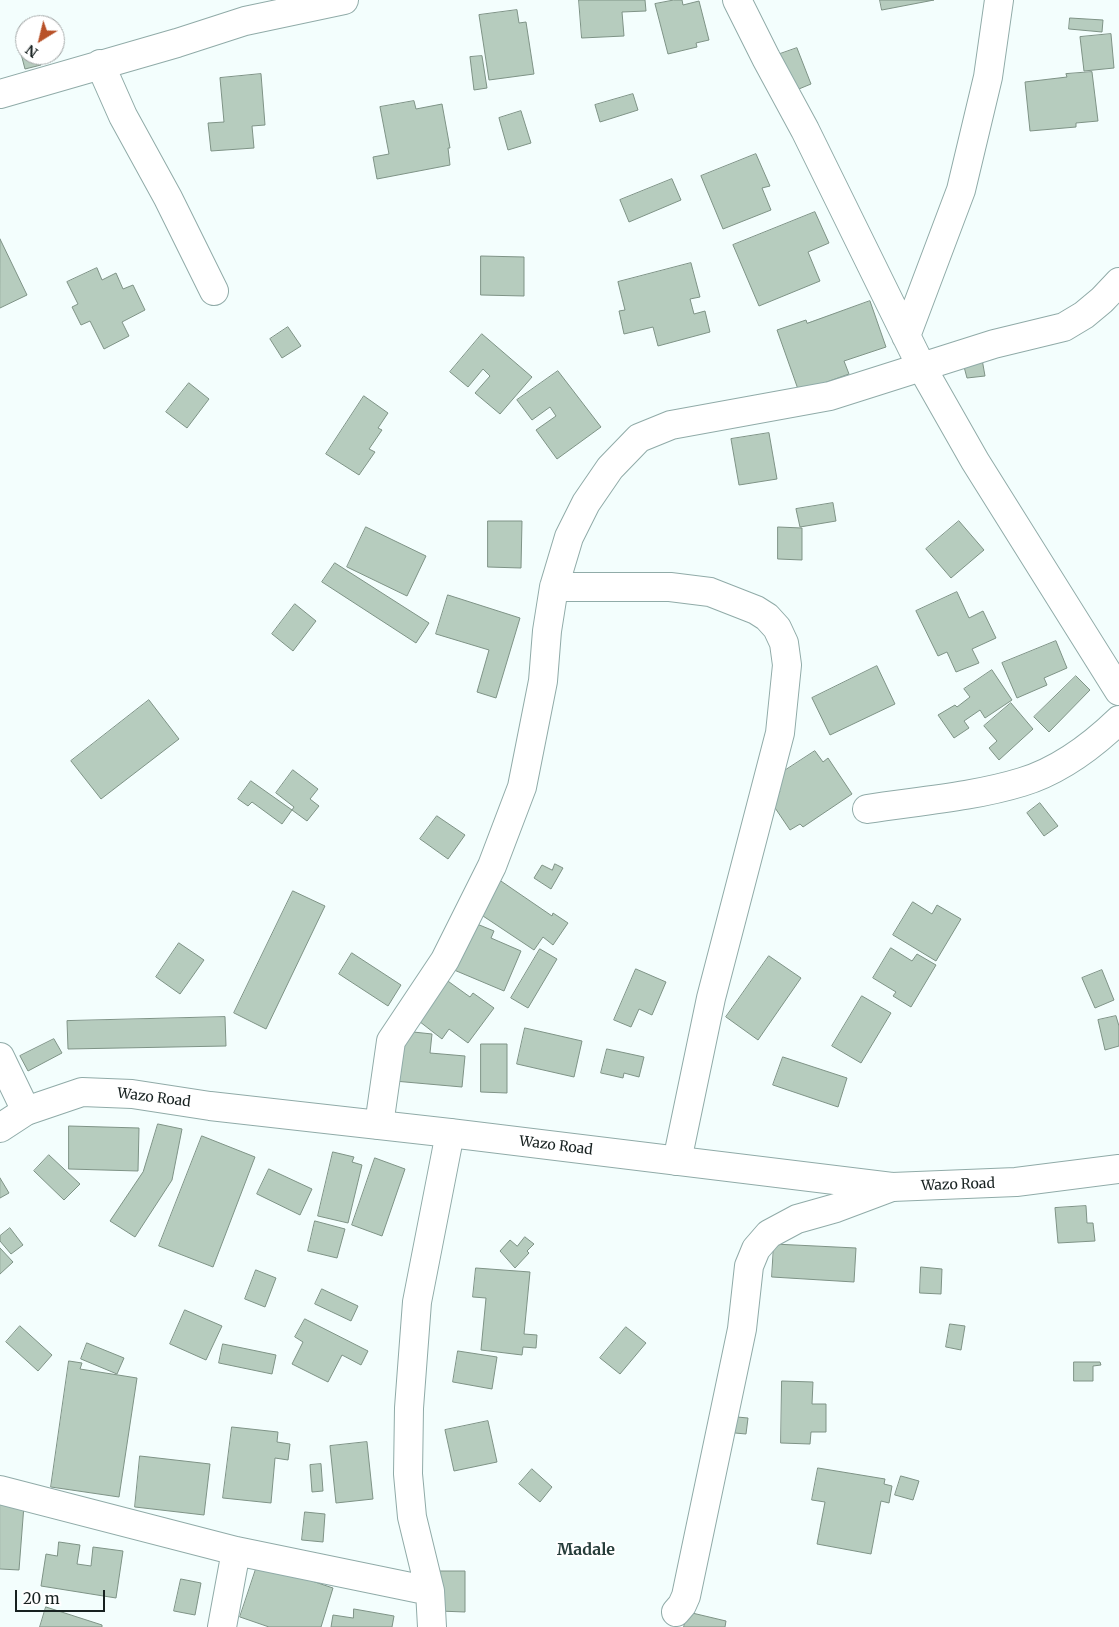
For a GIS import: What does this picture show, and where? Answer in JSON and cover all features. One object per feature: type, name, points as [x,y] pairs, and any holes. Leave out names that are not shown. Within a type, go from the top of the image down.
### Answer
[{"type":"street","points":[[0,94],[177,43],[245,21],[344,0]]},
{"type":"street","points":[[737,0],[805,130],[921,366],[975,461],[1119,691]]},
{"type":"street","points":[[906,336],[961,190],[988,77],[999,0]]},
{"type":"street","points":[[100,64],[123,116],[168,198],[214,291]]},
{"type":"street","points":[[379,1125],[391,1042],[445,960],[492,866],[522,787],[543,682],[547,631],[554,587],[569,537],[586,503],[610,468],[639,438],[671,425],[830,396],[994,344],[1064,327],[1084,315],[1119,282]]},
{"type":"street","points":[[554,587],[670,587],[710,592],[756,610],[777,628],[784,643],[787,665],[780,733],[711,998],[677,1161]]},
{"type":"street","points":[[867,809],[974,793],[1024,782],[1064,763],[1105,734],[1119,720]]},
{"type":"street","points":[[0,1057],[26,1111]]},
{"type":"street","name":"Wazo Road","points":[[0,1128],[26,1111],[82,1092],[132,1094],[210,1106],[892,1187],[1016,1182],[1119,1169]]},
{"type":"street","points":[[432,1627],[430,1591],[412,1509],[408,1474],[409,1408],[417,1302],[450,1133]]},
{"type":"street","points":[[676,1612],[686,1596],[742,1329],[749,1266],[756,1249],[769,1234],[797,1219],[836,1208],[892,1187]]},
{"type":"street","points":[[0,1490],[236,1551],[430,1591]]},
{"type":"street","points":[[222,1627],[236,1551]]},
{"type":"building","points":[[579,0],[645,0],[646,11],[622,12],[624,36],[582,38]]},
{"type":"building","points":[[682,0],[683,5],[699,1],[709,40],[696,43],[697,47],[668,54],[655,4]]},
{"type":"building","points":[[880,0],[934,0],[882,10]]},
{"type":"building","points":[[517,10],[519,23],[526,22],[534,74],[489,80],[479,15]]},
{"type":"building","points":[[1070,18],[1103,20],[1102,32],[1069,29]]},
{"type":"building","points":[[1111,34],[1114,68],[1084,71],[1080,37]]},
{"type":"building","points":[[797,48],[811,84],[794,91],[780,54]]},
{"type":"building","points":[[482,56],[487,88],[474,90],[470,57]]},
{"type":"building","points":[[24,65],[41,65],[25,69]]},
{"type":"building","points":[[1092,72],[1098,121],[1076,123],[1076,127],[1030,131],[1025,82],[1067,77],[1066,74]]},
{"type":"building","points":[[261,74],[265,125],[252,126],[254,148],[211,151],[208,123],[224,122],[220,78]]},
{"type":"building","points":[[633,94],[638,110],[600,122],[595,105]]},
{"type":"building","points":[[414,101],[416,109],[442,104],[450,148],[448,148],[450,165],[377,179],[373,157],[389,154],[380,107]]},
{"type":"building","points":[[521,111],[531,143],[508,150],[499,118]]},
{"type":"building","points":[[756,154],[770,186],[762,188],[771,210],[723,229],[701,176]]},
{"type":"building","points":[[672,179],[681,200],[629,222],[620,200]]},
{"type":"building","points":[[815,212],[829,243],[808,252],[820,281],[759,306],[733,245]]},
{"type":"building","points":[[0,239],[27,295],[0,308]]},
{"type":"building","points":[[481,256],[524,257],[524,296],[481,295]]},
{"type":"building","points":[[691,263],[700,297],[690,299],[694,314],[705,311],[710,332],[658,346],[653,327],[624,334],[619,311],[625,310],[618,282]]},
{"type":"building","points":[[97,268],[102,280],[116,273],[123,289],[133,285],[145,310],[122,322],[129,336],[104,349],[90,321],[81,325],[72,307],[78,304],[67,282]]},
{"type":"building","points":[[870,301],[886,347],[844,361],[849,374],[799,392],[777,330],[806,320],[807,323]]},
{"type":"building","points":[[288,327],[301,346],[282,358],[270,339]]},
{"type":"building","points":[[482,334],[532,377],[500,414],[475,393],[490,376],[483,369],[468,387],[450,372]]},
{"type":"building","points":[[982,359],[985,376],[967,378],[963,363]]},
{"type":"building","points":[[558,371],[601,427],[557,459],[536,430],[556,416],[550,407],[532,420],[517,400]]},
{"type":"building","points":[[189,383],[209,399],[187,428],[166,412]]},
{"type":"building","points":[[364,396],[388,413],[378,428],[382,430],[369,449],[375,452],[359,475],[326,454]]},
{"type":"building","points":[[769,433],[777,479],[739,485],[731,439]]},
{"type":"building","points":[[833,503],[836,521],[800,527],[796,509]]},
{"type":"building","points":[[488,521],[522,521],[521,568],[488,567]]},
{"type":"building","points":[[959,521],[984,550],[951,578],[926,549]]},
{"type":"building","points":[[366,527],[426,556],[407,596],[347,567]]},
{"type":"building","points":[[778,527],[802,528],[802,560],[778,559]]},
{"type":"building","points":[[335,563],[429,623],[416,643],[322,582]]},
{"type":"building","points":[[957,592],[969,618],[983,611],[996,638],[972,649],[979,663],[956,672],[947,652],[938,656],[916,611]]},
{"type":"building","points":[[448,595],[520,618],[496,698],[477,692],[489,650],[436,634]]},
{"type":"building","points":[[295,604],[316,621],[293,651],[272,634]]},
{"type":"building","points":[[1056,641],[1067,668],[1044,678],[1047,685],[1017,698],[1002,663]]},
{"type":"building","points":[[877,666],[895,704],[830,735],[812,698]]},
{"type":"building","points":[[992,670],[1012,700],[985,718],[980,710],[964,721],[969,728],[954,738],[938,715],[955,705],[957,707],[970,697],[964,689]]},
{"type":"building","points":[[1076,676],[1090,690],[1049,732],[1034,717]]},
{"type":"building","points":[[149,700],[179,739],[101,799],[71,761]]},
{"type":"building","points":[[1011,703],[1033,729],[999,760],[989,748],[997,741],[984,726]]},
{"type":"building","points":[[815,751],[823,762],[828,758],[852,794],[803,827],[800,824],[790,830],[769,799],[780,792],[772,779]]},
{"type":"building","points":[[293,770],[318,789],[310,799],[319,806],[307,821],[292,810],[294,807],[276,793]]},
{"type":"building","points":[[251,781],[292,810],[282,824],[252,802],[248,806],[238,799]]},
{"type":"building","points":[[1040,803],[1058,826],[1044,836],[1027,813]]},
{"type":"building","points":[[437,816],[465,835],[448,859],[420,839]]},
{"type":"building","points":[[555,864],[563,868],[551,889],[534,878],[542,865],[552,870]]},
{"type":"building","points":[[495,877],[552,916],[553,913],[568,923],[553,945],[543,937],[534,950],[474,910]]},
{"type":"building","points":[[293,891],[325,906],[266,1029],[234,1013]]},
{"type":"building","points":[[913,902],[932,914],[937,905],[961,919],[936,961],[893,935]]},
{"type":"building","points":[[477,924],[494,931],[491,938],[521,951],[504,991],[447,967]]},
{"type":"building","points":[[179,943],[204,960],[180,994],[156,977]]},
{"type":"building","points":[[891,948],[912,961],[917,954],[936,965],[911,1007],[893,996],[896,992],[873,978]]},
{"type":"building","points":[[540,949],[557,959],[528,1008],[511,998]]},
{"type":"building","points":[[352,953],[401,985],[388,1006],[339,974]]},
{"type":"building","points":[[769,956],[801,978],[758,1040],[726,1017]]},
{"type":"building","points":[[636,969],[666,982],[652,1015],[639,1009],[631,1027],[614,1020]]},
{"type":"building","points":[[1102,970],[1114,1000],[1095,1008],[1082,978]]},
{"type":"building","points":[[445,979],[470,997],[473,993],[494,1008],[468,1043],[449,1029],[442,1039],[415,1018]]},
{"type":"building","points":[[862,996],[891,1013],[861,1063],[832,1046]]},
{"type":"building","points":[[1116,1016],[1119,1026],[1119,1046],[1105,1050],[1098,1020]]},
{"type":"building","points":[[225,1017],[226,1046],[68,1049],[67,1021]]},
{"type":"building","points":[[525,1028],[582,1041],[574,1077],[517,1064]]},
{"type":"building","points":[[404,1031],[432,1034],[430,1053],[465,1056],[462,1087],[394,1081]]},
{"type":"building","points":[[54,1039],[62,1053],[28,1071],[20,1056]]},
{"type":"building","points":[[481,1044],[507,1044],[507,1093],[481,1092]]},
{"type":"building","points":[[607,1049],[644,1057],[639,1077],[624,1073],[623,1078],[601,1073]]},
{"type":"building","points":[[783,1057],[847,1078],[838,1107],[773,1085]]},
{"type":"building","points":[[158,1124],[182,1129],[172,1180],[135,1237],[110,1221],[143,1172]]},
{"type":"building","points":[[69,1126],[139,1128],[138,1171],[69,1169]]},
{"type":"building","points":[[202,1136],[255,1157],[213,1267],[159,1246]]},
{"type":"building","points":[[333,1152],[354,1157],[352,1162],[362,1165],[348,1223],[318,1216]]},
{"type":"building","points":[[49,1155],[80,1184],[64,1200],[34,1171]]},
{"type":"building","points":[[375,1158],[405,1169],[382,1236],[352,1225]]},
{"type":"building","points":[[269,1169],[312,1189],[300,1215],[257,1194]]},
{"type":"building","points":[[0,1178],[9,1193],[0,1198]]},
{"type":"building","points":[[1086,1206],[1087,1223],[1093,1223],[1095,1241],[1058,1243],[1055,1208]]},
{"type":"building","points":[[315,1221],[345,1229],[337,1258],[308,1251]]},
{"type":"building","points":[[10,1228],[23,1245],[11,1254],[0,1241],[0,1236]]},
{"type":"building","points":[[525,1237],[534,1244],[527,1251],[529,1253],[515,1268],[500,1251],[510,1240],[517,1246]]},
{"type":"building","points":[[774,1244],[856,1248],[854,1282],[772,1277]]},
{"type":"building","points":[[0,1248],[13,1262],[0,1274]]},
{"type":"building","points":[[921,1267],[942,1269],[941,1294],[920,1293]]},
{"type":"building","points":[[476,1268],[530,1272],[524,1334],[537,1335],[536,1348],[523,1347],[522,1355],[481,1350],[486,1298],[473,1297]]},
{"type":"building","points":[[256,1270],[276,1278],[265,1307],[245,1299]]},
{"type":"building","points":[[322,1289],[358,1306],[351,1321],[315,1304]]},
{"type":"building","points":[[185,1310],[222,1326],[206,1360],[170,1344]]},
{"type":"building","points":[[305,1319],[368,1351],[361,1365],[342,1355],[328,1382],[292,1364],[303,1342],[295,1337]]},
{"type":"building","points":[[950,1324],[965,1326],[961,1350],[946,1347]]},
{"type":"building","points":[[20,1326],[52,1355],[38,1371],[6,1342]]},
{"type":"building","points":[[626,1327],[646,1343],[620,1374],[600,1358]]},
{"type":"building","points":[[87,1343],[124,1358],[117,1374],[81,1359]]},
{"type":"building","points":[[223,1344],[276,1355],[272,1374],[219,1363]]},
{"type":"building","points":[[458,1351],[497,1357],[492,1389],[453,1382]]},
{"type":"building","points":[[69,1361],[82,1363],[80,1369],[137,1378],[119,1497],[51,1487]]},
{"type":"building","points":[[1074,1362],[1100,1362],[1101,1365],[1093,1366],[1093,1381],[1074,1381]]},
{"type":"building","points":[[782,1381],[813,1382],[812,1404],[826,1404],[826,1432],[811,1432],[810,1444],[781,1443]]},
{"type":"building","points":[[737,1417],[748,1418],[746,1434],[735,1433]]},
{"type":"building","points":[[488,1421],[497,1462],[454,1471],[445,1430]]},
{"type":"building","points":[[232,1427],[278,1432],[277,1442],[290,1444],[288,1460],[275,1458],[271,1503],[223,1498]]},
{"type":"building","points":[[367,1442],[373,1499],[336,1503],[330,1446]]},
{"type":"building","points":[[140,1456],[210,1464],[204,1515],[135,1507]]},
{"type":"building","points":[[321,1464],[323,1491],[312,1492],[310,1465]]},
{"type":"building","points":[[818,1468],[885,1479],[884,1484],[892,1486],[889,1503],[881,1501],[871,1554],[817,1544],[825,1502],[812,1500]]},
{"type":"building","points":[[532,1469],[552,1487],[540,1502],[519,1484]]},
{"type":"building","points":[[901,1476],[919,1481],[913,1500],[895,1495]]},
{"type":"building","points":[[0,1503],[24,1505],[19,1570],[0,1569]]},
{"type":"building","points":[[305,1512],[325,1514],[323,1542],[302,1540]]},
{"type":"building","points":[[59,1542],[80,1545],[77,1564],[91,1566],[93,1547],[123,1551],[116,1598],[41,1586],[46,1554],[57,1556]]},
{"type":"building","points":[[258,1563],[333,1588],[321,1627],[269,1627],[240,1617]]},
{"type":"building","points":[[440,1571],[465,1571],[465,1612],[439,1611]]},
{"type":"building","points":[[181,1579],[201,1583],[195,1615],[174,1611]]},
{"type":"building","points":[[46,1607],[102,1625],[102,1627],[40,1627]]},
{"type":"building","points":[[354,1609],[394,1616],[392,1627],[331,1627],[333,1615],[353,1618]]},
{"type":"building","points":[[688,1612],[726,1621],[725,1627],[684,1627]]},
{"type":"district","name":"Madale","points":[[586,1550]]}]
